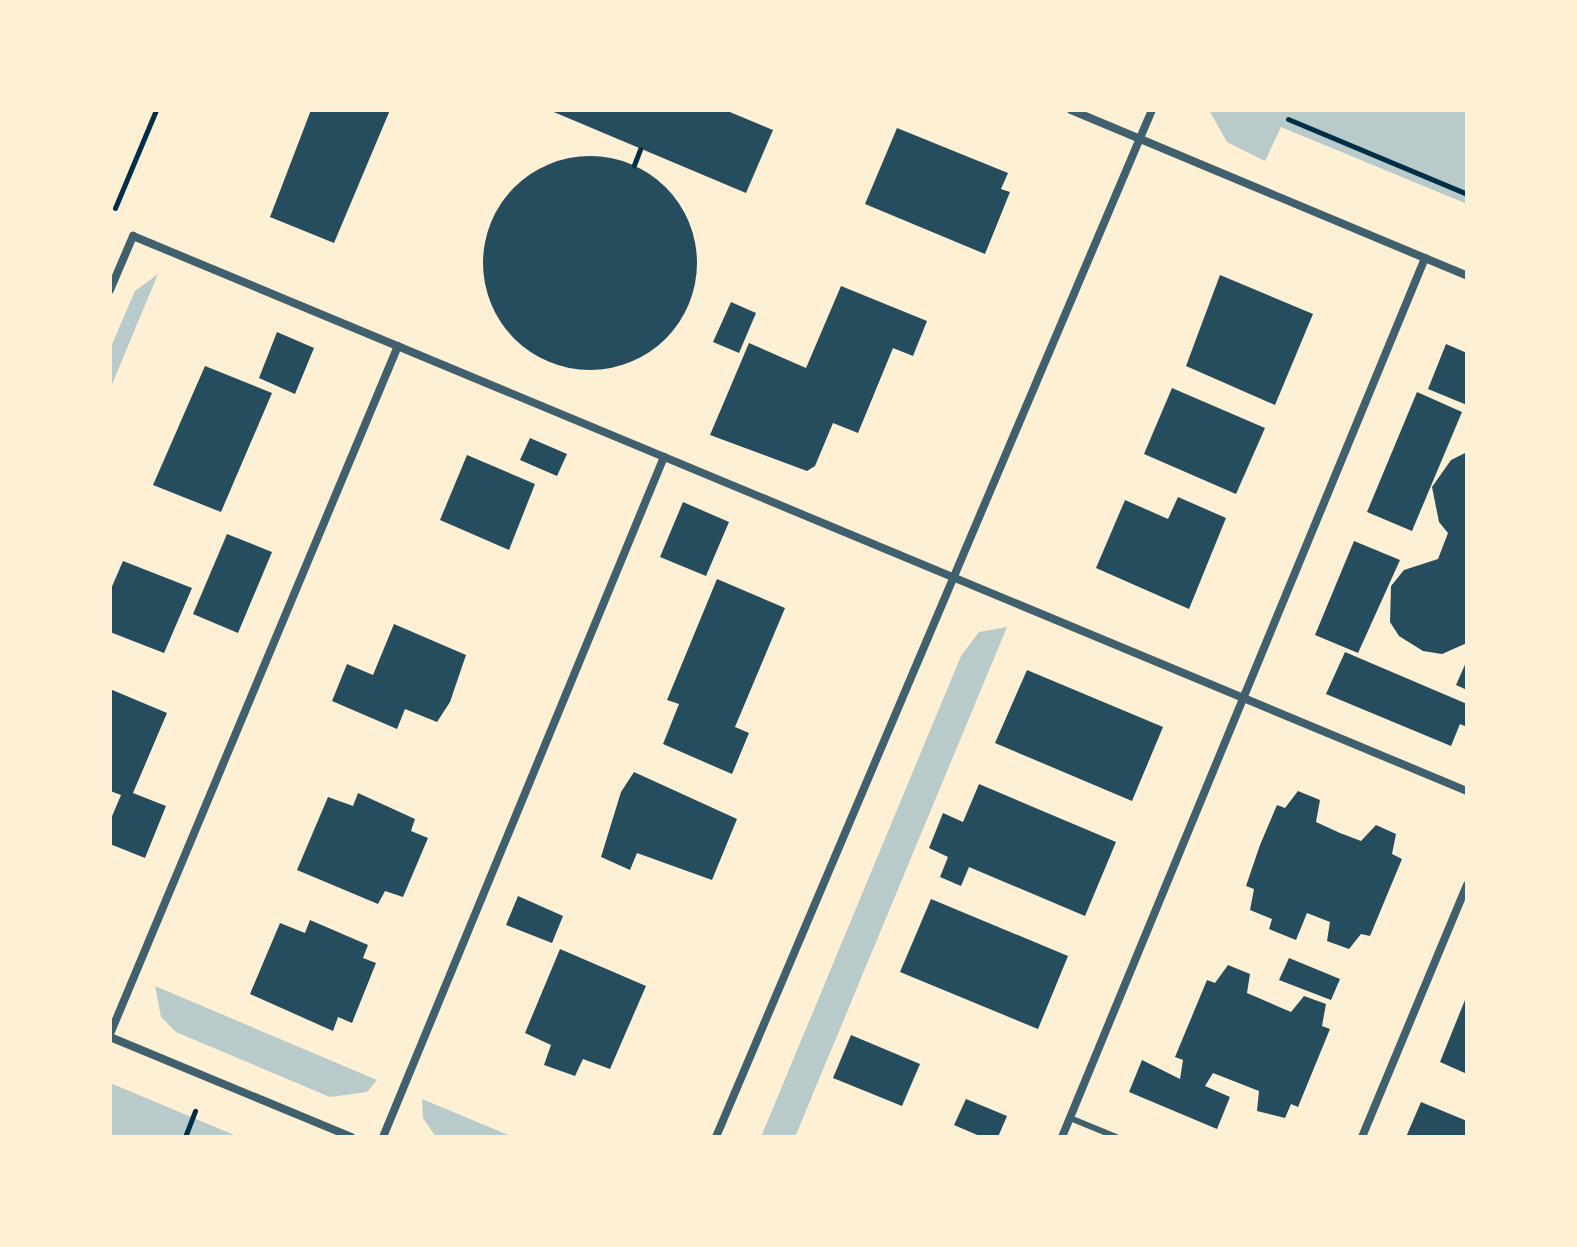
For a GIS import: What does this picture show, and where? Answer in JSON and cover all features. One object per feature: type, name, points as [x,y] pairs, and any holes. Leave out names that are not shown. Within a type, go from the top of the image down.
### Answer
[{"type":"street","points":[[1071,110],[1467,276]]},
{"type":"street","points":[[716,1137],[1152,110]]},
{"type":"street","points":[[110,290],[133,236],[1467,791]]},
{"type":"street","points":[[1062,1137],[1425,258]]},
{"type":"street","points":[[351,1137],[110,1035],[398,346]]},
{"type":"street","points":[[383,1137],[664,457]]},
{"type":"street","points":[[1362,1137],[1467,885]]},
{"type":"lane","points":[[1070,1118],[1116,1137]]},
{"type":"path","points":[[110,219],[156,110]]},
{"type":"path","points":[[1288,119],[1467,194]]},
{"type":"path","points":[[634,165],[640,149]]},
{"type":"path","points":[[185,1137],[195,1111]]},
{"type":"shaded area","points":[[1209,110],[1467,110],[1467,204],[1281,127],[1265,161],[1227,142]]},
{"type":"shaded area","points":[[158,274],[110,389],[110,349],[135,291]]},
{"type":"shaded area","points":[[1007,627],[795,1137],[761,1137],[961,656],[979,632]]},
{"type":"shaded area","points":[[155,986],[377,1080],[367,1092],[330,1097],[176,1032],[161,1017]]},
{"type":"shaded area","points":[[110,1083],[239,1137],[110,1137]]},
{"type":"shaded area","points":[[422,1099],[513,1137],[436,1137],[423,1118]]},
{"type":"building","points":[[311,110],[390,110],[334,243],[270,217]]},
{"type":"building","points":[[549,110],[725,110],[773,130],[746,193]]},
{"type":"building","points":[[897,128],[1008,173],[1001,189],[1010,192],[985,254],[865,204]]},
{"type":"building","points":[[590,156],[631,164],[665,188],[689,222],[697,263],[689,304],[665,338],[631,362],[590,370],[549,362],[515,338],[491,304],[483,263],[491,222],[515,188],[549,164]]},
{"type":"building","points":[[1220,275],[1313,314],[1275,405],[1186,366]]},
{"type":"building","points":[[841,286],[927,321],[913,356],[893,348],[858,433],[833,423],[815,466],[807,471],[710,435],[749,343],[806,368]]},
{"type":"building","points":[[731,302],[756,313],[739,353],[713,342]]},
{"type":"building","points":[[277,332],[314,348],[295,394],[259,378]]},
{"type":"building","points":[[1446,344],[1467,353],[1467,405],[1428,389]]},
{"type":"building","points":[[205,366],[272,393],[221,512],[153,485]]},
{"type":"building","points":[[1172,388],[1265,428],[1236,494],[1144,454]]},
{"type":"building","points":[[1417,392],[1462,412],[1412,531],[1367,512]]},
{"type":"building","points":[[530,438],[567,454],[557,476],[520,460]]},
{"type":"building","points":[[1467,452],[1467,643],[1442,654],[1423,651],[1399,636],[1390,622],[1391,586],[1404,570],[1438,559],[1448,533],[1439,522],[1432,487],[1451,460]]},
{"type":"building","points":[[467,455],[535,484],[509,550],[440,520]]},
{"type":"building","points":[[1178,497],[1226,518],[1189,609],[1096,568],[1125,500],[1168,519]]},
{"type":"building","points":[[683,502],[729,522],[706,576],[660,557]]},
{"type":"building","points":[[227,534],[272,552],[238,633],[193,614]]},
{"type":"building","points":[[1354,541],[1400,560],[1358,653],[1315,635]]},
{"type":"building","points":[[123,561],[192,588],[164,653],[110,632],[110,591]]},
{"type":"building","points":[[717,579],[785,608],[735,727],[749,733],[732,774],[663,744],[679,704],[667,700]]},
{"type":"building","points":[[394,624],[466,655],[450,702],[437,722],[405,709],[397,729],[332,701],[347,664],[373,675]]},
{"type":"building","points":[[1345,652],[1467,704],[1467,727],[1460,724],[1451,746],[1326,694]]},
{"type":"building","points":[[1467,660],[1467,690],[1456,685]]},
{"type":"building","points":[[1027,670],[1163,727],[1132,801],[995,743]]},
{"type":"building","points":[[110,689],[167,713],[133,793],[166,806],[145,858],[110,844],[110,821],[121,795],[110,791]]},
{"type":"building","points":[[634,772],[737,819],[712,880],[637,853],[630,870],[601,857],[621,792]]},
{"type":"building","points":[[979,784],[1116,842],[1085,916],[969,867],[961,886],[940,877],[948,857],[929,848],[943,813],[963,822]]},
{"type":"building","points":[[1298,791],[1320,800],[1316,822],[1340,833],[1361,841],[1376,825],[1396,834],[1392,854],[1402,859],[1370,936],[1361,934],[1349,949],[1327,941],[1330,922],[1307,913],[1296,940],[1269,929],[1272,919],[1250,910],[1254,889],[1246,886],[1260,845],[1277,805],[1285,808]]},
{"type":"building","points":[[358,793],[415,819],[411,831],[428,838],[403,897],[385,891],[378,904],[297,870],[328,797],[353,806]]},
{"type":"building","points":[[518,896],[563,916],[552,943],[506,925]]},
{"type":"building","points":[[931,899],[1068,956],[1038,1029],[900,972]]},
{"type":"building","points":[[310,920],[368,945],[363,958],[376,963],[352,1023],[338,1017],[333,1031],[250,994],[280,923],[305,933]]},
{"type":"building","points":[[560,949],[646,986],[610,1069],[583,1059],[575,1076],[544,1065],[551,1045],[525,1033]]},
{"type":"building","points":[[1289,958],[1340,979],[1331,1000],[1279,980]]},
{"type":"building","points":[[1228,965],[1250,974],[1247,993],[1291,1012],[1304,996],[1326,1004],[1322,1026],[1330,1029],[1298,1107],[1291,1104],[1285,1118],[1257,1111],[1259,1091],[1213,1073],[1205,1086],[1230,1097],[1217,1129],[1129,1092],[1142,1060],[1180,1079],[1183,1060],[1175,1057],[1207,980],[1215,983]]},
{"type":"building","points":[[1467,995],[1467,1074],[1440,1062]]},
{"type":"building","points":[[851,1035],[920,1064],[902,1106],[833,1078]]},
{"type":"building","points":[[966,1099],[1007,1116],[998,1137],[982,1137],[954,1125]]},
{"type":"building","points":[[1421,1102],[1467,1121],[1467,1137],[1406,1137]]}]
